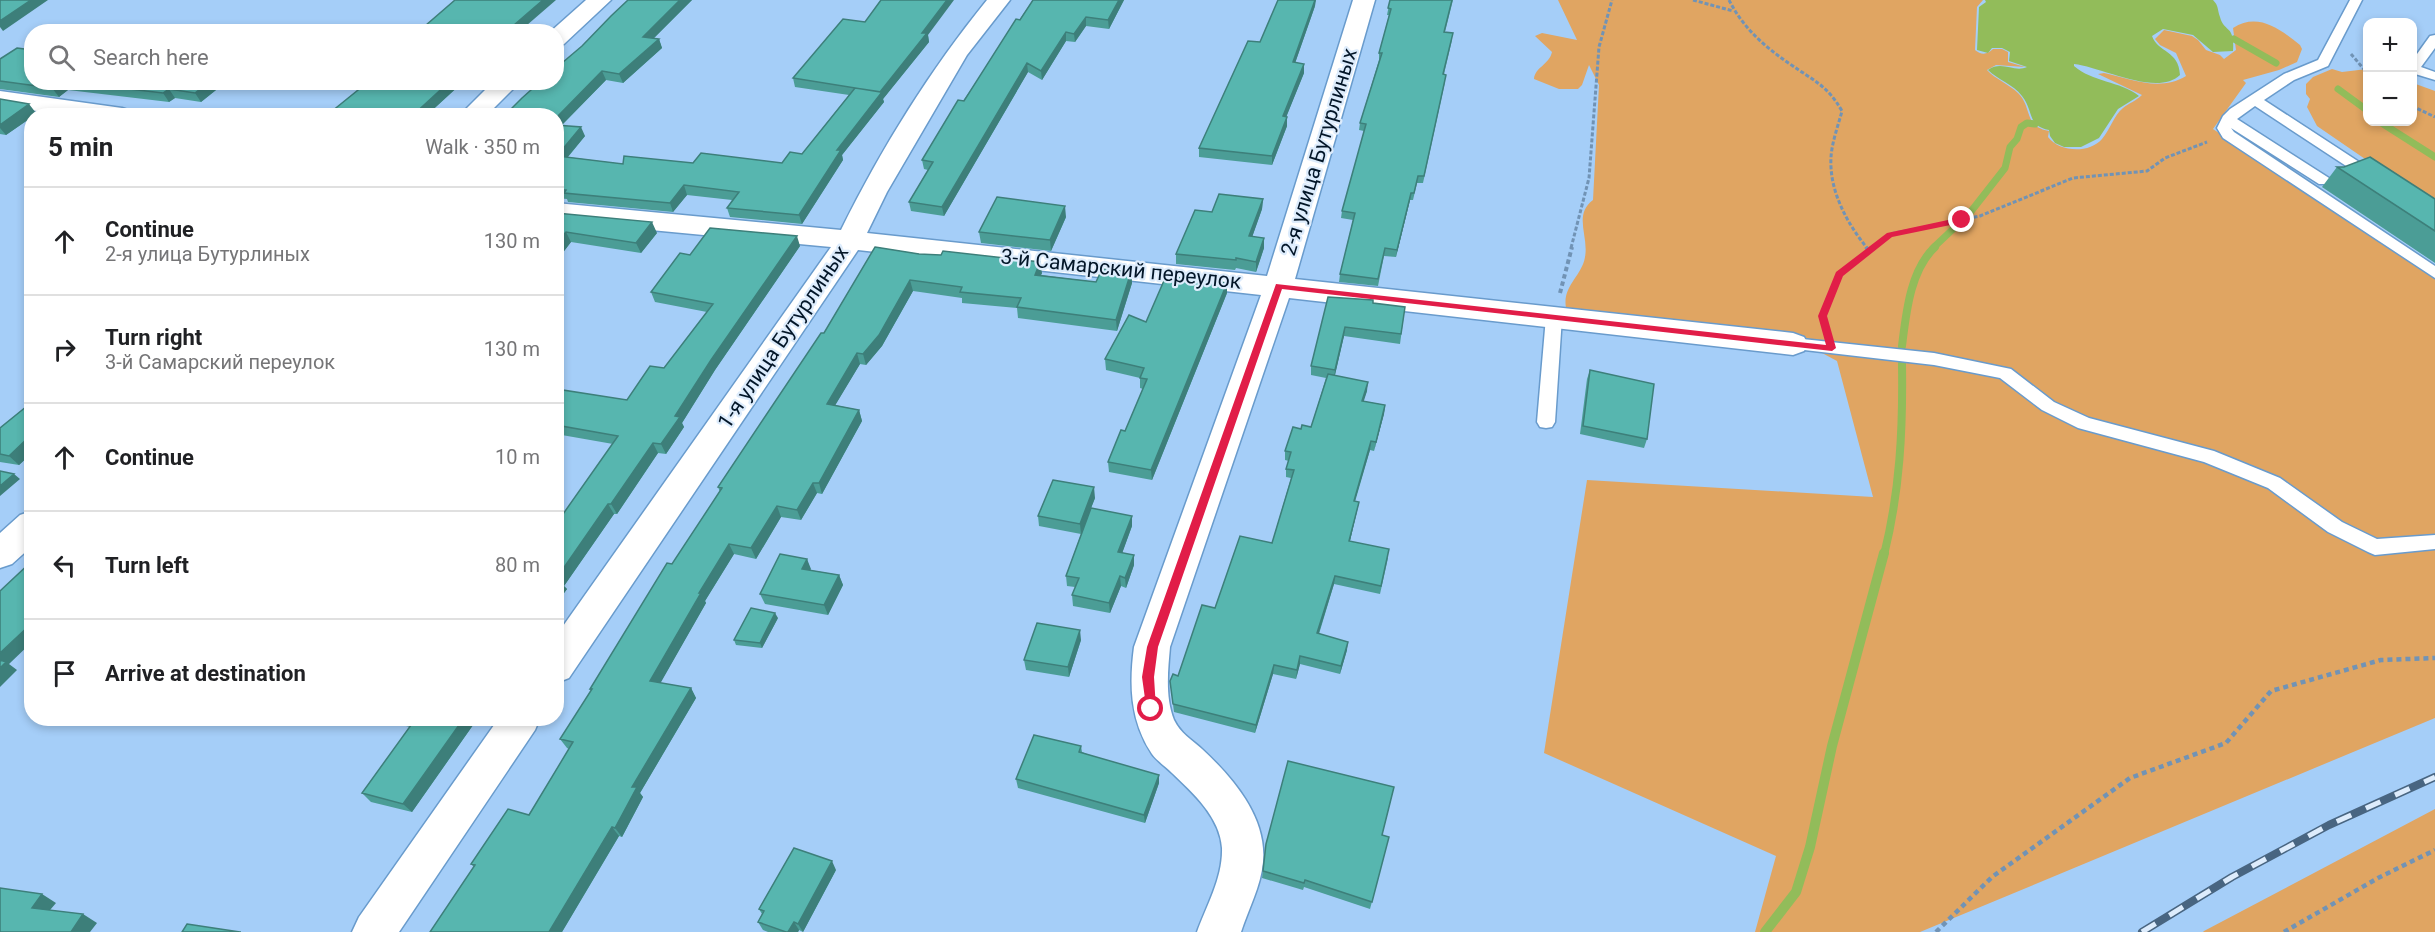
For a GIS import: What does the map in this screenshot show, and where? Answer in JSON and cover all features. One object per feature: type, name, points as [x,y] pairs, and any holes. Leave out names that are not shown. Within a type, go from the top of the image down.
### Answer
[{"type":"street","points":[[564,32],[600,0]]},
{"type":"street","name":"1-я улица Бутурлиных","points":[[564,654],[850,240],[873,192],[957,52],[999,0]]},
{"type":"street","name":"2-я улица Бутурлиных","points":[[1220,932],[1242,862],[1239,831],[1232,810],[1213,786],[1165,741],[1151,709],[1148,677],[1152,647],[1279,286],[1364,0]]},
{"type":"street","points":[[480,108],[499,90]]},
{"type":"street","points":[[0,98],[68,108]]},
{"type":"street","name":"3-й Самарский переулок","points":[[564,213],[850,240],[1793,344]]},
{"type":"street","points":[[0,554],[24,532]]},
{"type":"street","points":[[374,932],[516,726]]},
{"type":"lane","points":[[2356,0],[2323,63],[2289,77],[2228,119],[2224,128],[2228,135],[2435,273]]},
{"type":"lane","points":[[2435,39],[2413,69],[2435,76]]},
{"type":"lane","points":[[2254,100],[2386,185]]},
{"type":"lane","points":[[2228,119],[2324,181]]},
{"type":"lane","points":[[1546,422],[1554,317]]},
{"type":"lane","points":[[1793,344],[1934,359],[2005,373],[2048,406],[2084,423],[2208,456],[2274,483],[2335,527],[2375,547],[2435,542]]},
{"type":"path","points":[[1554,317],[1589,178],[1599,47],[1612,0]]},
{"type":"path","points":[[1694,0],[1734,11]]},
{"type":"path","points":[[1730,0],[1734,11],[1750,31],[1780,57],[1831,92],[1836,100],[1842,111],[1831,164],[1837,195],[1852,230],[1868,250]]},
{"type":"path","points":[[2417,108],[2435,117]]},
{"type":"path","points":[[1832,348],[1823,316],[1839,274],[1890,234],[1980,216],[2073,178],[2147,171],[2165,158],[2228,135]]},
{"type":"path","points":[[1936,932],[1992,877],[2130,778],[2226,743],[2271,691],[2381,660],[2435,658]]},
{"type":"path","points":[[2284,932],[2378,878],[2435,850]]},
{"type":"shaded area","points":[[1558,0],[1983,0],[1977,7],[1975,50],[1984,54],[1993,49],[2002,49],[2008,52],[2008,62],[2025,67],[1996,65],[1987,70],[2018,93],[2032,121],[2041,129],[2049,131],[2048,137],[2053,142],[2059,146],[2074,149],[2096,144],[2105,135],[2120,111],[2142,95],[2098,74],[2104,73],[2156,84],[2176,81],[2186,76],[2176,53],[2160,45],[2155,39],[2164,30],[2192,36],[2206,50],[2224,59],[2236,50],[2233,28],[2242,23],[2260,22],[2277,28],[2300,45],[2302,49],[2297,62],[2279,70],[2243,80],[2246,83],[2213,129],[2435,278],[2435,718],[1920,932],[1755,932],[1776,856],[1544,753],[1587,480],[1873,497],[1837,361],[1794,338],[1571,313],[1566,308],[1569,287],[1585,257],[1583,219],[1587,206],[1593,200],[1599,85],[1589,65],[1582,85],[1578,89],[1559,89],[1534,79],[1552,52],[1535,36],[1542,33],[1577,40]]},
{"type":"shaded area","points":[[1985,0],[2213,0],[2222,22],[2231,33],[2233,51],[2213,52],[2193,35],[2163,29],[2152,36],[2159,46],[2172,56],[2179,67],[2180,75],[2170,81],[2144,82],[2074,64],[2089,75],[2123,87],[2139,96],[2118,109],[2099,138],[2081,147],[2064,147],[2055,143],[2049,130],[2037,125],[2026,102],[2018,92],[1988,70],[1998,66],[2017,69],[2027,67],[2009,61],[2010,52],[2002,48],[1992,48],[1988,53],[1977,50],[1979,7],[1986,2]]},
{"type":"shaded area","points":[[2332,69],[2342,72],[2363,69],[2363,126],[2417,126],[2417,84],[2435,91],[2435,207],[2317,126],[2307,107],[2310,99],[2306,94],[2306,84],[2313,77]]},
{"type":"shaded area","points":[[2435,809],[2435,932],[2203,932],[2204,931]]},
{"type":"building","points":[[0,0],[31,0],[0,21]]},
{"type":"building","points":[[455,0],[543,0],[515,24],[427,24]]},
{"type":"building","points":[[628,0],[680,0],[643,37],[659,39],[619,74],[602,71],[564,110],[564,108],[512,108],[531,90],[564,90],[564,61]]},
{"type":"building","points":[[881,0],[947,0],[922,33],[927,33],[880,92],[793,78],[843,19],[865,22]]},
{"type":"building","points":[[1033,0],[1119,0],[1108,20],[1086,17],[1074,34],[1066,32],[1041,71],[1027,63],[942,207],[909,202],[933,162],[922,160],[958,100],[964,101],[1016,19],[1020,20]]},
{"type":"building","points":[[1278,0],[1315,0],[1293,62],[1304,64],[1283,116],[1287,117],[1272,156],[1199,148],[1248,41],[1260,42]]},
{"type":"building","points":[[1390,0],[1452,0],[1444,32],[1453,33],[1424,176],[1418,176],[1414,193],[1411,193],[1397,250],[1385,248],[1378,279],[1340,274],[1355,213],[1342,211],[1366,124],[1360,123],[1382,53],[1379,53],[1391,9],[1388,8]]},
{"type":"building","points":[[17,48],[24,49],[24,84],[0,81],[0,59]]},
{"type":"building","points":[[855,88],[882,92],[837,150],[841,150],[799,215],[727,208],[739,192],[684,185],[670,203],[564,193],[566,190],[564,190],[564,157],[623,164],[624,156],[693,163],[701,153],[782,163],[790,152],[802,154]]},
{"type":"building","points":[[138,90],[168,90],[163,93]]},
{"type":"building","points":[[176,90],[199,90],[195,93]]},
{"type":"building","points":[[358,90],[440,90],[421,108],[336,108]]},
{"type":"building","points":[[0,99],[29,104],[0,125]]},
{"type":"building","points":[[564,126],[581,127],[564,148]]},
{"type":"building","points":[[2370,157],[2435,199],[2435,231],[2337,167],[2344,167]]},
{"type":"building","points":[[1219,194],[1263,199],[1249,236],[1264,238],[1256,262],[1236,258],[1236,260],[1176,254],[1195,210],[1212,212]]},
{"type":"building","points":[[997,197],[1065,206],[1050,240],[979,232]]},
{"type":"building","points":[[564,214],[652,222],[636,243],[566,232],[564,234]]},
{"type":"building","points":[[710,228],[797,236],[675,416],[680,417],[661,444],[653,443],[564,567],[564,513],[618,436],[564,426],[564,390],[627,400],[650,366],[664,368],[713,304],[651,292],[680,253],[690,255]]},
{"type":"building","points":[[875,247],[919,254],[941,255],[943,251],[1040,262],[1035,275],[1096,282],[1102,269],[1131,272],[1116,320],[1017,307],[1021,298],[960,292],[962,287],[910,280],[879,335],[863,354],[857,353],[827,404],[859,410],[819,483],[813,483],[797,510],[777,506],[751,548],[729,544],[650,681],[691,688],[632,787],[637,787],[615,828],[612,827],[549,932],[430,932],[475,865],[471,864],[508,809],[529,815],[573,742],[560,739],[592,689],[590,689],[667,563],[672,564],[722,488],[718,487],[821,333],[824,333]]},
{"type":"building","points":[[1166,276],[1227,283],[1151,470],[1108,462],[1121,430],[1125,431],[1147,379],[1140,378],[1144,368],[1105,359],[1129,315],[1146,322]]},
{"type":"building","points":[[1328,297],[1373,300],[1373,303],[1405,307],[1401,334],[1345,327],[1335,370],[1311,366]]},
{"type":"building","points":[[1590,370],[1654,384],[1647,439],[1583,426]]},
{"type":"building","points":[[1328,374],[1368,382],[1362,401],[1385,405],[1376,442],[1371,441],[1354,501],[1359,502],[1349,541],[1389,549],[1381,586],[1335,576],[1317,633],[1348,642],[1341,666],[1300,656],[1297,670],[1274,665],[1256,725],[1173,704],[1170,681],[1173,674],[1178,676],[1202,605],[1215,608],[1240,536],[1272,543],[1294,470],[1286,469],[1291,452],[1285,451],[1293,427],[1301,429],[1302,425],[1311,427]]},
{"type":"building","points":[[24,408],[24,442],[9,456],[0,454],[0,428]]},
{"type":"building","points":[[0,471],[14,474],[0,486]]},
{"type":"building","points":[[1053,480],[1094,487],[1080,524],[1038,516]]},
{"type":"building","points":[[1091,508],[1132,516],[1118,552],[1134,555],[1125,578],[1120,576],[1109,603],[1072,595],[1079,578],[1066,576]]},
{"type":"building","points":[[780,554],[807,559],[802,569],[839,575],[824,605],[760,594]]},
{"type":"building","points":[[24,568],[24,630],[0,653],[0,591]]},
{"type":"building","points":[[751,608],[775,613],[760,643],[734,640]]},
{"type":"building","points":[[1037,623],[1080,630],[1068,667],[1024,660]]},
{"type":"building","points":[[0,660],[6,662],[0,668]]},
{"type":"building","points":[[410,726],[458,726],[403,804],[362,793]]},
{"type":"building","points":[[1034,735],[1081,746],[1079,752],[1159,775],[1144,815],[1016,779]]},
{"type":"building","points":[[1288,761],[1394,787],[1382,835],[1389,837],[1372,902],[1305,880],[1304,883],[1263,871],[1266,844]]},
{"type":"building","points":[[794,848],[832,861],[798,924],[794,922],[786,932],[758,922],[764,911],[759,909]]},
{"type":"building","points":[[0,888],[42,894],[32,908],[83,914],[71,932],[0,932]]},
{"type":"building","points":[[187,924],[240,932],[182,932]]},
{"type":"waterway","points":[[2234,39],[2276,63]]},
{"type":"waterway","points":[[2338,89],[2363,107]]},
{"type":"waterway","points":[[1933,248],[1969,214],[2005,168],[2010,147],[2017,139],[2021,127],[2027,123],[2035,124]]},
{"type":"waterway","points":[[2386,126],[2435,157]]},
{"type":"waterway","points":[[1902,346],[1915,280],[1920,268],[1935,247]]},
{"type":"waterway","points":[[1884,555],[1894,507],[1899,460],[1902,364]]},
{"type":"waterway","points":[[1765,932],[1796,892],[1810,847],[1832,746],[1884,553]]},
{"type":"railway","points":[[2142,932],[2232,877],[2329,825],[2435,777]]},
{"type":"route","points":[[1151,709],[1148,677],[1152,647],[1279,286],[1832,348],[1823,316],[1839,274],[1890,234],[1962,220]]}]
